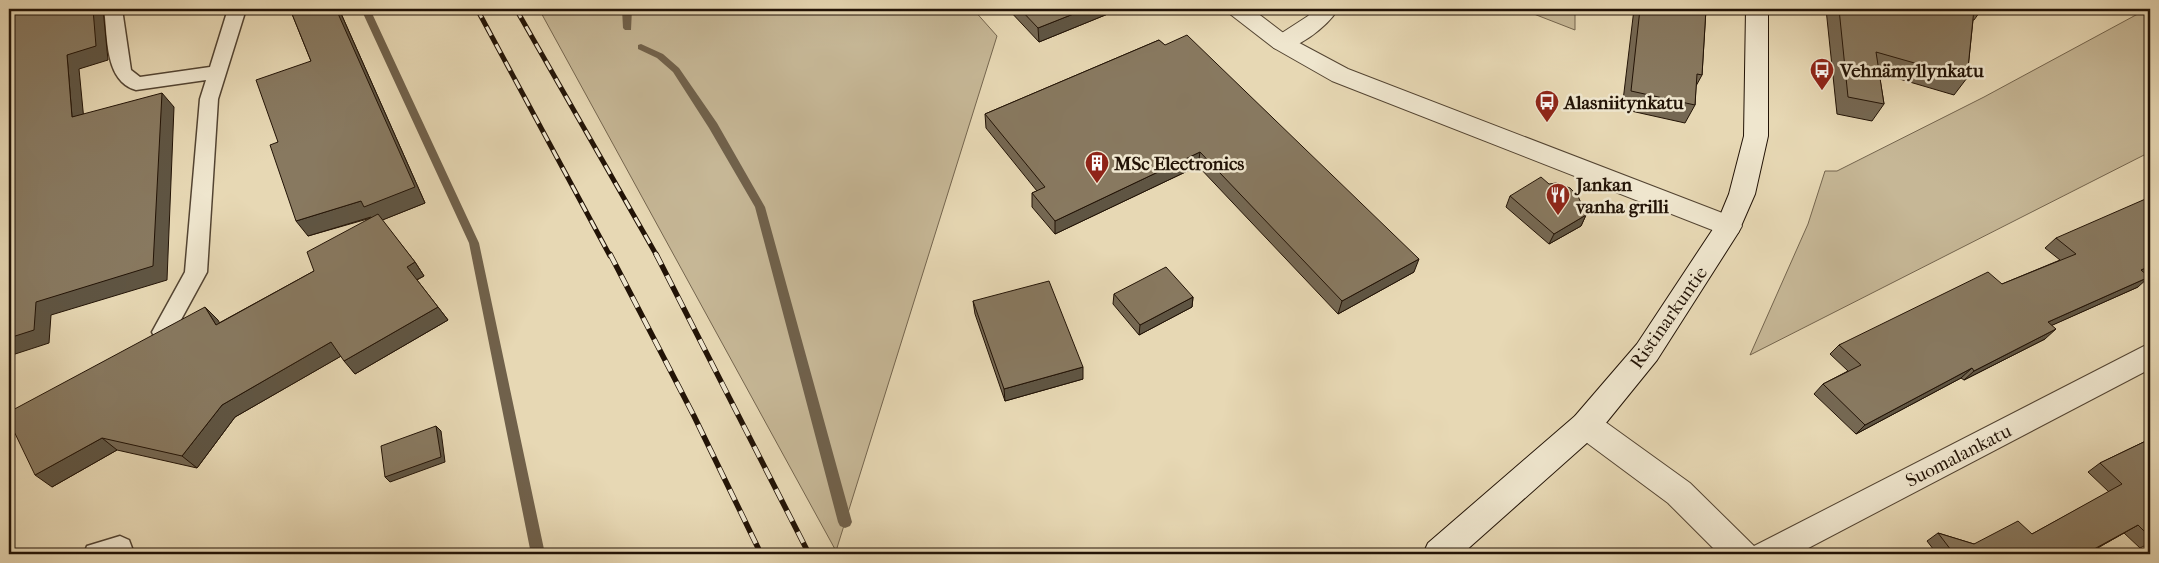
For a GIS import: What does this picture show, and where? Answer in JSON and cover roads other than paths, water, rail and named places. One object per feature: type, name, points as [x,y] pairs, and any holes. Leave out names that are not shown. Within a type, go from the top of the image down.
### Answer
[{"type":"street","points":[[1238,9],[1282,43],[1314,62],[1364,86],[1729,226]]},
{"type":"street","points":[[1282,43],[1316,21],[1328,9]]},
{"type":"street","name":"Ristinarkuntie","points":[[1439,554],[1586,425],[1647,352],[1729,226],[1742,194],[1756,136],[1757,9]]},
{"type":"street","name":"Suomalankatu","points":[[1766,554],[2150,356]]},
{"type":"street","points":[[1586,425],[1679,493],[1741,554]]},
{"type":"lane","points":[[113,9],[122,72],[136,84],[218,72]]},
{"type":"lane","points":[[163,332],[196,272],[209,100],[237,9]]},
{"type":"lane","points":[[96,554],[120,548]]},
{"type":"waterway","points":[[365,9],[474,243],[538,554]]},
{"type":"waterway","points":[[627,9],[628,28]]},
{"type":"waterway","points":[[641,47],[660,56],[676,70],[713,126],[760,207],[845,522]]},
{"type":"railway","points":[[477,9],[610,256]]},
{"type":"railway","points":[[516,9],[657,256]]},
{"type":"railway","points":[[610,254],[694,416],[761,554]]},
{"type":"railway","points":[[656,254],[809,554]]},
{"type":"place","name":"Vehnämyllynkatu","points":[[1822,91]]},
{"type":"place","name":"Alasniitynkatu","points":[[1547,123]]},
{"type":"place","name":"MSc Electronics","points":[[1097,184]]},
{"type":"place","name":"Jankan vanha grilli","points":[[1558,216]]}]
